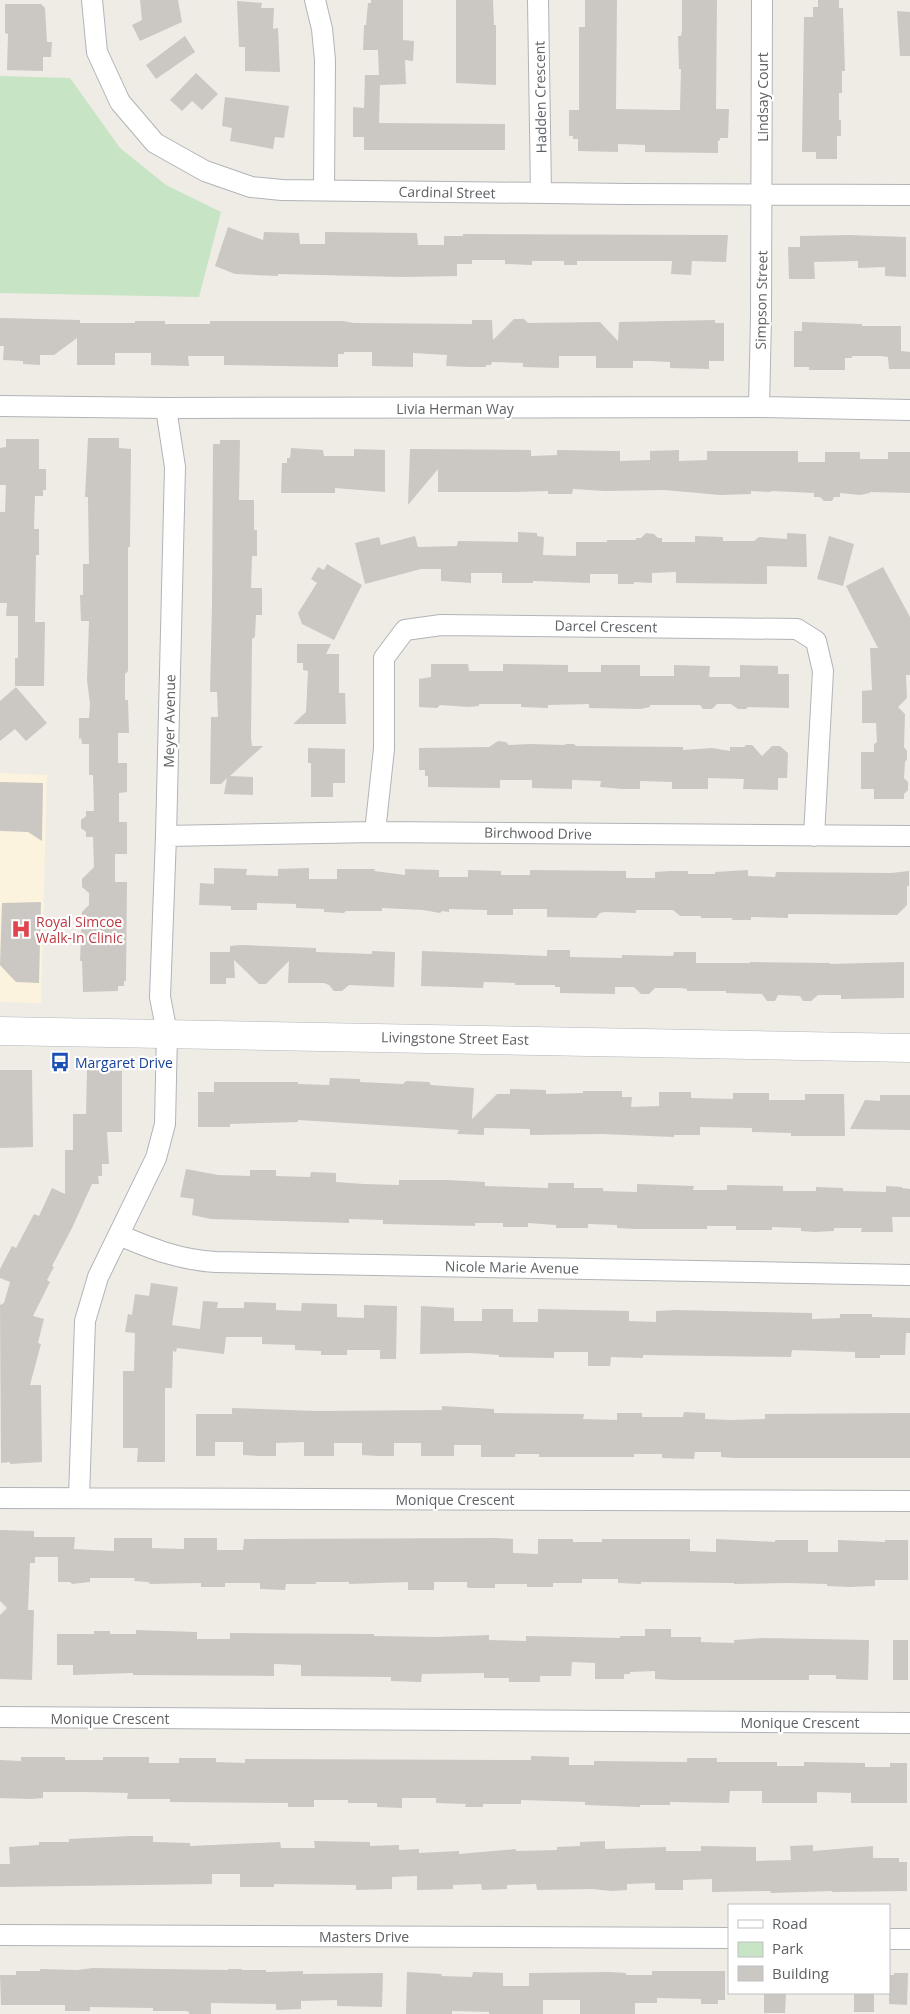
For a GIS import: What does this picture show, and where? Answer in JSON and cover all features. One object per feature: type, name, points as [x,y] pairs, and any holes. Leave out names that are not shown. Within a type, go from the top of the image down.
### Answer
[{"type":"street","name":"Cardinal Street","points":[[92,0],[97,52],[120,102],[156,143],[205,172],[251,187],[282,190],[910,195]]},
{"type":"street","points":[[315,0],[322,29],[324,60],[324,190]]},
{"type":"street","name":"Hadden Crescent","points":[[538,0],[541,193]]},
{"type":"street","name":"Lindsay Court","points":[[761,193],[762,0]]},
{"type":"street","name":"Simpson Street","points":[[759,407],[761,193]]},
{"type":"street","name":"Livia Herman Way","points":[[0,406],[166,408],[759,407],[910,410]]},
{"type":"street","name":"Meyer Avenue","points":[[166,408],[175,467],[160,997],[167,1033]]},
{"type":"street","name":"Darcel Crescent","points":[[375,832],[384,749],[384,658],[405,630],[441,625],[471,625],[797,628],[816,641],[822,671],[814,836]]},
{"type":"street","name":"Birchwood Drive","points":[[166,836],[375,832],[910,836]]},
{"type":"street","name":"Livingstone Street East","points":[[0,1031],[910,1048]]},
{"type":"street","points":[[80,1497],[85,1321],[98,1278],[153,1167],[163,1136],[167,1102],[167,1033]]},
{"type":"street","name":"Nicole Marie Avenue","points":[[119,1235],[173,1256],[195,1261],[910,1275]]},
{"type":"street","name":"Monique Crescent","points":[[0,1498],[910,1501]]},
{"type":"street","name":"Monique Crescent","points":[[0,1717],[910,1723]]},
{"type":"street","name":"Masters Drive","points":[[0,1935],[728,1938]]},
{"type":"street","points":[[890,1939],[910,1939]]},
{"type":"shaded area","points":[[0,773],[47,775],[41,1003],[0,1002]]},
{"type":"green space","points":[[0,76],[70,78],[120,148],[166,185],[221,212],[199,297],[0,293]]},
{"type":"building","points":[[140,0],[178,0],[182,22],[140,41],[132,25],[142,20]]},
{"type":"building","points":[[371,0],[403,0],[403,40],[414,41],[413,61],[405,60],[406,84],[380,85],[379,123],[505,124],[505,150],[364,150],[364,137],[353,137],[353,107],[364,108],[365,75],[379,75],[378,50],[363,50],[364,25],[366,25],[368,3],[371,3]]},
{"type":"building","points":[[456,0],[493,0],[494,25],[496,25],[496,85],[456,83]]},
{"type":"building","points":[[585,0],[617,0],[616,109],[680,110],[681,69],[679,69],[678,36],[681,36],[682,30],[682,0],[717,0],[716,109],[729,109],[728,138],[720,138],[718,141],[718,153],[645,152],[645,145],[618,144],[618,152],[578,151],[578,139],[573,139],[573,136],[569,136],[569,110],[579,110],[579,27],[585,27]]},
{"type":"building","points":[[818,0],[839,0],[839,8],[843,8],[845,71],[842,71],[842,93],[839,93],[841,136],[837,136],[837,159],[816,159],[816,152],[802,152],[804,17],[813,17],[813,7],[818,7]]},
{"type":"building","points":[[237,1],[262,3],[261,8],[274,8],[273,29],[278,28],[280,72],[245,71],[245,47],[239,47]]},
{"type":"building","points":[[5,4],[41,4],[45,8],[47,42],[52,42],[51,57],[43,57],[43,71],[7,70],[8,34],[5,33]]},
{"type":"building","points":[[897,11],[910,12],[910,56],[900,56]]},
{"type":"building","points":[[185,36],[195,52],[156,79],[146,65]]},
{"type":"building","points":[[196,73],[218,94],[202,110],[192,101],[182,111],[170,100]]},
{"type":"building","points":[[225,97],[289,106],[284,138],[275,137],[273,149],[230,141],[232,128],[222,126]]},
{"type":"building","points":[[228,227],[263,240],[264,232],[299,233],[300,244],[325,244],[325,232],[417,233],[418,245],[444,245],[444,236],[463,236],[463,234],[728,235],[726,262],[692,261],[691,275],[671,274],[672,261],[577,261],[577,265],[564,265],[564,261],[532,261],[532,265],[505,264],[505,260],[472,260],[472,264],[457,264],[457,276],[402,277],[278,274],[278,276],[235,274],[215,266]]},
{"type":"building","points":[[800,236],[906,237],[906,277],[885,276],[885,267],[858,268],[858,261],[814,262],[815,279],[789,279],[788,247],[800,247]]},
{"type":"building","points":[[0,318],[80,320],[80,323],[165,321],[165,324],[210,324],[210,321],[343,321],[354,323],[472,324],[472,320],[492,320],[493,340],[514,319],[524,319],[528,323],[600,322],[618,341],[619,322],[715,320],[715,323],[724,323],[724,361],[709,361],[709,369],[670,368],[670,362],[651,361],[633,361],[633,368],[596,368],[596,356],[559,356],[559,368],[523,367],[523,363],[492,362],[491,365],[486,365],[486,367],[470,367],[446,366],[447,355],[413,353],[413,367],[372,366],[372,352],[344,352],[344,354],[338,354],[338,367],[224,365],[224,356],[188,356],[189,366],[151,365],[151,353],[115,353],[115,365],[77,365],[77,338],[54,355],[40,355],[40,365],[23,364],[23,361],[3,360],[4,346],[0,346]]},
{"type":"building","points":[[802,322],[862,324],[862,326],[901,326],[901,351],[910,352],[910,369],[889,369],[888,357],[882,356],[852,356],[852,358],[845,358],[845,370],[809,370],[809,367],[794,367],[794,331],[802,331]]},
{"type":"building","points":[[88,438],[119,438],[119,448],[131,449],[130,547],[128,547],[128,671],[125,674],[125,700],[128,700],[129,733],[118,733],[118,763],[127,763],[127,792],[119,793],[119,822],[127,822],[127,854],[115,854],[115,882],[127,882],[126,981],[124,981],[124,986],[118,986],[118,991],[83,992],[82,961],[80,961],[82,912],[89,905],[89,893],[82,887],[82,879],[94,867],[93,837],[86,837],[86,832],[81,828],[81,820],[86,816],[86,811],[94,811],[93,775],[89,775],[89,744],[82,744],[81,738],[79,739],[79,718],[89,718],[90,704],[87,680],[89,621],[81,621],[80,595],[83,595],[83,564],[89,564],[88,497],[85,497]]},
{"type":"building","points":[[6,439],[39,439],[39,469],[46,469],[46,490],[43,490],[43,496],[35,496],[34,529],[39,529],[39,555],[36,555],[35,622],[45,622],[44,686],[15,686],[15,658],[18,658],[18,616],[6,616],[7,603],[0,603],[0,512],[5,512],[6,485],[0,485],[0,448],[6,447]]},
{"type":"building","points":[[220,440],[240,440],[239,500],[254,500],[254,530],[257,530],[257,556],[252,556],[251,588],[262,588],[262,615],[256,615],[255,637],[252,639],[251,738],[252,746],[263,746],[230,776],[253,777],[253,795],[224,794],[227,778],[221,784],[210,784],[211,717],[218,717],[217,692],[210,692],[213,444],[220,444]]},
{"type":"building","points":[[291,448],[323,450],[324,456],[354,456],[354,449],[385,450],[385,492],[335,488],[335,493],[281,493],[282,463],[287,463],[287,458],[290,458]]},
{"type":"building","points":[[410,449],[531,450],[531,456],[557,455],[557,450],[620,451],[620,461],[650,460],[650,451],[679,450],[679,461],[707,460],[707,451],[798,451],[798,462],[825,462],[825,452],[860,452],[860,459],[888,459],[888,452],[910,452],[910,493],[870,492],[860,495],[840,493],[840,497],[834,497],[832,501],[824,501],[820,497],[814,497],[814,493],[772,491],[751,491],[751,494],[720,495],[664,490],[605,491],[573,489],[572,494],[548,494],[548,491],[438,492],[438,469],[408,505]]},
{"type":"building","points":[[518,532],[537,533],[537,536],[544,537],[543,555],[576,556],[576,542],[636,540],[636,538],[641,538],[646,533],[662,538],[662,542],[695,542],[695,536],[723,537],[723,541],[754,541],[759,537],[787,539],[787,533],[806,534],[807,567],[767,566],[767,584],[676,583],[676,572],[652,573],[652,583],[634,582],[634,584],[618,584],[618,574],[590,574],[590,583],[533,581],[533,583],[502,583],[502,573],[471,573],[471,583],[441,581],[441,569],[421,569],[365,584],[355,543],[379,537],[381,545],[415,536],[418,547],[457,546],[458,541],[518,542]]},
{"type":"building","points":[[829,536],[854,544],[843,586],[817,579]]},
{"type":"building","points":[[327,564],[362,585],[334,640],[302,624],[298,613],[317,583],[311,579],[318,567],[324,570]]},
{"type":"building","points":[[883,567],[910,617],[910,675],[906,675],[907,698],[898,707],[905,714],[904,747],[907,751],[907,759],[905,762],[904,778],[908,782],[908,790],[904,794],[904,799],[874,799],[874,789],[861,789],[861,752],[874,752],[874,744],[877,742],[876,723],[862,723],[862,691],[872,690],[870,648],[878,648],[846,586]]},
{"type":"building","points":[[297,644],[331,644],[326,654],[339,654],[339,693],[345,693],[346,724],[293,724],[306,712],[308,671],[303,670],[303,663],[297,663]]},
{"type":"building","points":[[431,664],[468,664],[469,671],[503,671],[503,664],[568,665],[568,672],[601,672],[601,665],[640,665],[640,676],[674,676],[674,665],[710,666],[709,677],[740,677],[740,665],[778,666],[778,674],[789,674],[789,708],[748,707],[746,709],[738,709],[731,704],[717,704],[712,709],[703,709],[700,705],[650,705],[650,707],[641,709],[589,708],[589,704],[548,705],[548,708],[521,707],[521,704],[479,704],[479,706],[469,707],[440,705],[437,708],[419,707],[419,679],[431,677]]},
{"type":"building","points":[[16,687],[47,723],[26,741],[15,729],[0,741],[0,701]]},
{"type":"building","points":[[498,741],[506,742],[509,745],[574,744],[576,746],[683,747],[683,750],[712,748],[730,751],[730,747],[752,745],[762,756],[772,746],[780,746],[788,753],[787,778],[778,778],[778,790],[743,789],[744,779],[708,778],[708,789],[672,789],[672,782],[640,781],[640,789],[622,789],[600,787],[601,781],[572,780],[572,789],[532,788],[532,780],[500,780],[500,788],[428,787],[428,776],[425,776],[425,770],[419,770],[419,748],[489,747]]},
{"type":"building","points":[[308,748],[345,749],[345,783],[333,783],[333,797],[311,797],[311,763],[308,763]]},
{"type":"building","points":[[0,782],[43,783],[42,841],[28,832],[0,831]]},
{"type":"building","points":[[214,868],[247,869],[246,875],[278,876],[278,869],[309,868],[309,879],[337,879],[337,869],[375,869],[374,871],[405,875],[405,869],[439,870],[439,877],[468,877],[468,870],[501,871],[501,875],[530,875],[530,870],[626,871],[626,878],[655,878],[655,872],[670,871],[688,871],[688,874],[715,874],[715,872],[748,870],[748,876],[775,877],[776,872],[891,873],[909,871],[909,886],[907,886],[907,905],[897,915],[788,914],[788,918],[751,917],[751,920],[732,920],[732,918],[680,916],[673,910],[636,910],[636,913],[605,912],[600,913],[596,918],[547,917],[547,909],[513,909],[513,915],[487,915],[487,910],[449,909],[449,912],[442,911],[440,913],[423,910],[382,908],[382,911],[346,911],[344,913],[324,912],[324,909],[296,908],[296,904],[257,903],[257,910],[231,910],[231,906],[199,905],[200,883],[214,884]]},
{"type":"building","name":"Royal Simcoe Walk-In Clinic","points":[[41,902],[39,983],[16,982],[0,965],[2,903]]},
{"type":"building","points":[[230,946],[316,948],[316,952],[372,954],[372,951],[395,952],[394,987],[349,985],[342,991],[334,991],[329,985],[324,983],[288,983],[289,961],[266,984],[259,984],[234,960],[235,978],[226,978],[226,984],[210,984],[210,952],[230,952]]},
{"type":"building","points":[[547,950],[570,950],[570,957],[622,958],[622,955],[673,956],[674,952],[696,952],[696,963],[830,964],[904,962],[904,998],[841,999],[841,995],[818,995],[811,1001],[803,1001],[800,996],[778,995],[775,1001],[767,1001],[762,994],[726,993],[726,991],[687,991],[687,989],[681,988],[655,988],[649,994],[641,994],[634,987],[615,987],[615,994],[560,993],[560,987],[555,987],[555,985],[515,985],[515,983],[484,982],[483,988],[421,986],[422,951],[547,956]]},
{"type":"building","points":[[0,1070],[32,1070],[33,1147],[0,1148]]},
{"type":"building","points":[[87,1070],[122,1071],[122,1132],[107,1132],[109,1164],[102,1164],[102,1176],[98,1176],[99,1184],[92,1184],[52,1266],[54,1267],[47,1280],[50,1282],[33,1316],[44,1319],[38,1343],[41,1344],[30,1385],[41,1385],[42,1462],[1,1463],[0,1305],[4,1303],[10,1282],[0,1278],[0,1269],[12,1246],[16,1248],[34,1214],[39,1216],[52,1188],[65,1194],[65,1150],[73,1150],[73,1114],[86,1114]]},
{"type":"building","points":[[330,1078],[360,1079],[360,1082],[403,1084],[406,1081],[429,1082],[431,1085],[474,1088],[472,1119],[497,1094],[510,1094],[510,1089],[546,1090],[546,1094],[583,1093],[583,1091],[622,1091],[622,1097],[632,1097],[631,1107],[659,1106],[659,1092],[691,1092],[691,1098],[733,1099],[733,1093],[769,1093],[769,1100],[805,1100],[805,1094],[844,1094],[845,1136],[791,1136],[791,1133],[752,1132],[752,1128],[700,1127],[700,1135],[674,1135],[674,1137],[602,1134],[530,1135],[530,1129],[484,1128],[484,1135],[457,1134],[459,1130],[298,1120],[298,1122],[230,1124],[230,1127],[198,1127],[198,1092],[214,1092],[214,1082],[298,1082],[298,1084],[329,1085]]},
{"type":"building","points":[[880,1095],[910,1095],[910,1130],[850,1129],[865,1100],[880,1101]]},
{"type":"building","points":[[186,1169],[218,1175],[250,1176],[250,1170],[276,1170],[276,1176],[310,1177],[311,1172],[336,1173],[336,1182],[364,1184],[399,1185],[399,1180],[447,1180],[485,1182],[485,1186],[548,1188],[548,1183],[574,1183],[574,1188],[603,1188],[603,1191],[637,1192],[637,1184],[694,1186],[693,1190],[727,1190],[727,1185],[783,1186],[783,1191],[816,1191],[816,1187],[843,1188],[843,1191],[886,1192],[886,1186],[902,1187],[910,1189],[910,1217],[892,1217],[893,1232],[861,1232],[862,1228],[834,1228],[834,1231],[814,1232],[801,1231],[801,1228],[772,1227],[772,1230],[736,1230],[736,1226],[707,1226],[707,1229],[635,1229],[617,1228],[617,1225],[588,1224],[588,1228],[556,1228],[556,1225],[528,1223],[528,1227],[503,1227],[503,1223],[475,1223],[475,1226],[383,1224],[383,1220],[349,1219],[349,1223],[211,1219],[192,1215],[194,1199],[180,1197]]},
{"type":"building","points":[[151,1283],[178,1287],[172,1325],[200,1329],[203,1301],[218,1302],[217,1308],[244,1308],[244,1302],[276,1303],[276,1310],[301,1311],[302,1303],[337,1304],[337,1317],[364,1318],[364,1305],[397,1306],[396,1359],[380,1359],[380,1350],[347,1350],[347,1355],[321,1355],[321,1351],[295,1350],[295,1345],[262,1344],[262,1337],[226,1337],[224,1354],[177,1348],[176,1352],[173,1351],[172,1388],[165,1388],[165,1462],[137,1462],[138,1448],[123,1448],[123,1371],[134,1371],[135,1333],[125,1332],[128,1314],[132,1315],[135,1294],[149,1296]]},
{"type":"building","points":[[421,1306],[454,1308],[454,1321],[482,1321],[482,1309],[513,1309],[513,1322],[538,1322],[538,1309],[629,1311],[629,1321],[656,1322],[656,1311],[676,1310],[812,1313],[812,1319],[840,1318],[840,1314],[872,1314],[872,1317],[910,1318],[910,1333],[906,1333],[905,1355],[880,1355],[880,1358],[855,1358],[855,1352],[792,1350],[791,1357],[643,1355],[643,1358],[611,1357],[610,1366],[588,1366],[588,1352],[554,1352],[554,1358],[499,1357],[499,1355],[470,1353],[420,1354]]},
{"type":"building","points":[[442,1406],[494,1409],[494,1413],[584,1414],[583,1419],[617,1420],[617,1413],[642,1413],[642,1417],[683,1417],[684,1412],[705,1413],[705,1419],[731,1420],[765,1419],[765,1414],[910,1413],[910,1458],[735,1458],[721,1457],[721,1452],[695,1452],[694,1459],[662,1458],[662,1454],[634,1454],[634,1457],[539,1457],[539,1454],[515,1454],[515,1457],[481,1457],[481,1445],[454,1445],[454,1456],[421,1456],[421,1443],[394,1443],[394,1456],[362,1455],[362,1443],[334,1443],[334,1456],[304,1456],[304,1442],[276,1443],[276,1456],[260,1456],[243,1455],[243,1442],[215,1442],[215,1456],[196,1456],[196,1414],[232,1414],[232,1408],[317,1411],[442,1410]]},
{"type":"building","points":[[0,1530],[34,1531],[34,1537],[75,1537],[74,1549],[114,1551],[114,1538],[152,1538],[152,1548],[184,1549],[184,1538],[217,1538],[217,1550],[243,1550],[244,1539],[494,1538],[513,1539],[513,1553],[538,1554],[538,1539],[573,1539],[573,1542],[602,1542],[602,1539],[690,1539],[690,1551],[716,1552],[716,1539],[775,1542],[775,1540],[808,1540],[808,1552],[838,1552],[838,1540],[885,1542],[885,1540],[908,1540],[908,1580],[875,1580],[875,1586],[849,1587],[827,1586],[827,1584],[788,1583],[641,1582],[641,1584],[618,1583],[618,1579],[582,1579],[582,1583],[553,1583],[553,1587],[527,1587],[527,1584],[495,1584],[495,1588],[469,1588],[467,1587],[467,1582],[434,1582],[434,1590],[408,1590],[408,1582],[349,1584],[349,1582],[316,1582],[316,1584],[286,1584],[285,1590],[260,1589],[260,1583],[225,1583],[225,1587],[201,1587],[201,1583],[150,1584],[148,1582],[134,1581],[135,1578],[90,1578],[90,1582],[72,1584],[70,1582],[58,1582],[58,1557],[35,1557],[35,1563],[30,1563],[28,1610],[34,1610],[32,1680],[0,1679],[0,1615],[7,1608],[0,1601]]},
{"type":"building","points":[[645,1629],[671,1629],[671,1637],[701,1637],[701,1642],[734,1643],[734,1640],[764,1638],[869,1640],[868,1680],[836,1679],[836,1675],[809,1675],[809,1680],[673,1680],[655,1679],[655,1671],[630,1672],[630,1674],[624,1674],[624,1679],[595,1679],[595,1663],[572,1662],[571,1676],[540,1676],[540,1682],[509,1682],[509,1678],[484,1678],[484,1673],[422,1674],[421,1682],[391,1681],[391,1677],[301,1676],[301,1665],[274,1664],[274,1676],[133,1675],[133,1673],[73,1675],[73,1665],[57,1665],[57,1634],[94,1634],[94,1631],[110,1631],[110,1634],[136,1634],[136,1630],[197,1632],[197,1639],[230,1639],[230,1633],[374,1634],[374,1636],[437,1637],[489,1635],[489,1640],[526,1641],[526,1636],[620,1638],[620,1636],[645,1636]]},
{"type":"building","points":[[893,1640],[908,1640],[908,1680],[893,1680]]},
{"type":"building","points":[[531,1756],[569,1757],[569,1765],[594,1765],[594,1761],[687,1762],[687,1758],[717,1758],[717,1762],[777,1762],[777,1766],[804,1766],[804,1762],[865,1763],[865,1767],[890,1767],[890,1763],[907,1763],[907,1803],[851,1803],[851,1793],[817,1792],[817,1803],[762,1803],[762,1791],[730,1791],[729,1803],[670,1802],[670,1805],[640,1805],[640,1807],[585,1805],[585,1802],[521,1800],[521,1804],[483,1804],[483,1807],[465,1807],[466,1804],[436,1803],[436,1798],[402,1798],[402,1808],[377,1807],[377,1803],[348,1803],[348,1800],[314,1800],[314,1807],[288,1807],[288,1803],[170,1802],[170,1799],[127,1799],[128,1793],[86,1792],[43,1792],[43,1798],[31,1799],[0,1798],[0,1760],[21,1761],[21,1757],[65,1757],[65,1760],[103,1760],[103,1757],[149,1757],[149,1763],[179,1763],[179,1758],[216,1758],[216,1762],[245,1763],[245,1759],[531,1760]]},
{"type":"building","points":[[153,1836],[153,1842],[190,1843],[190,1846],[280,1842],[281,1848],[315,1848],[314,1841],[370,1842],[370,1846],[399,1845],[399,1850],[419,1849],[419,1853],[459,1851],[459,1854],[516,1849],[516,1851],[557,1850],[557,1847],[580,1846],[580,1842],[605,1841],[605,1849],[666,1847],[666,1851],[701,1851],[701,1846],[756,1847],[756,1861],[791,1860],[790,1846],[813,1845],[813,1851],[873,1846],[873,1858],[899,1858],[899,1862],[907,1862],[907,1891],[712,1892],[712,1879],[683,1880],[683,1890],[655,1890],[655,1883],[627,1884],[627,1890],[611,1891],[592,1889],[537,1890],[536,1884],[507,1885],[507,1889],[482,1890],[481,1884],[453,1885],[453,1889],[417,1890],[417,1876],[392,1877],[392,1889],[356,1890],[356,1885],[274,1884],[274,1887],[240,1887],[240,1874],[212,1874],[212,1884],[0,1887],[0,1864],[10,1864],[9,1847],[39,1845],[39,1842],[69,1842],[69,1839]]},
{"type":"building","points":[[93,1968],[242,1969],[266,1970],[266,1972],[303,1971],[303,1974],[383,1973],[382,2007],[337,2006],[337,2000],[301,2001],[301,2009],[276,2010],[276,2004],[211,2003],[211,2014],[189,2014],[186,2011],[153,2011],[153,2008],[90,2007],[90,2011],[65,2011],[65,2005],[1,2005],[0,1975],[16,1975],[16,1971],[40,1971],[40,1969],[77,1970]]},
{"type":"building","points":[[652,1971],[725,1971],[725,2000],[718,2000],[718,2004],[701,2004],[701,1999],[657,1998],[657,2003],[635,2003],[635,2014],[580,2014],[580,2000],[543,2000],[543,2014],[489,2014],[489,2012],[452,2011],[452,2014],[406,2014],[407,1972],[472,1977],[473,1972],[503,1973],[503,1986],[529,1986],[529,1973],[610,1972],[626,1973],[626,1975],[652,1975]]},
{"type":"building","points":[[894,1973],[908,1973],[907,2005],[889,2004],[890,1975],[894,1975]]},
{"type":"building","points":[[764,1994],[786,1994],[785,2013],[764,2013]]},
{"type":"building","points":[[854,1994],[874,1994],[874,2012],[854,2012]]},
{"type":"place","name":"Royal Simcoe Walk-In Clinic","points":[[21,929]]},
{"type":"place","name":"Margaret Drive","points":[[60,1062]]}]
